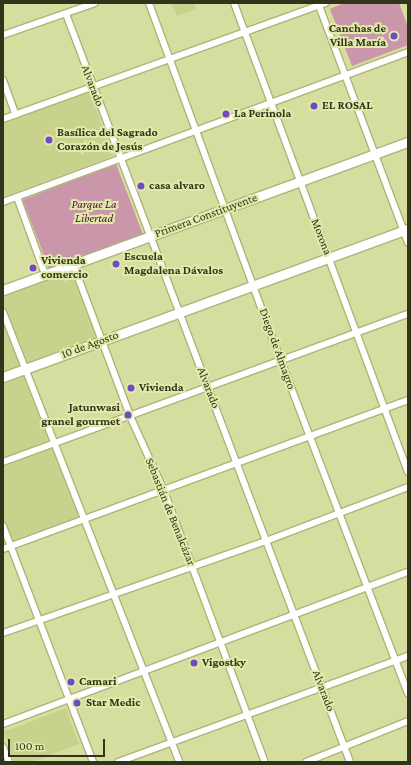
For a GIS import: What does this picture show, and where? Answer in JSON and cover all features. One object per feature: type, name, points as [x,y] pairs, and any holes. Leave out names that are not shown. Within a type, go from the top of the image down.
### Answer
[{"type":"main road","name":"Primera Constituyente","points":[[3,290],[408,142]]},
{"type":"main road","name":"10 de Agosto","points":[[3,377],[406,230]]},
{"type":"street","points":[[3,35],[95,3]]},
{"type":"street","name":"Diego de Almagro","points":[[149,3],[227,209],[281,361],[408,694]]},
{"type":"street","name":"Morona","points":[[234,3],[358,333],[408,472]]},
{"type":"street","points":[[3,119],[92,85],[170,59],[318,4],[326,3]]},
{"type":"street","points":[[318,4],[375,155],[406,230],[408,243]]},
{"type":"street","name":"Alvarado","points":[[66,14],[178,313],[350,762]]},
{"type":"street","points":[[3,202],[408,52]]},
{"type":"street","points":[[3,80],[16,115]]},
{"type":"street","points":[[17,197],[45,274]]},
{"type":"street","name":"Sebastián de Benalcázar","points":[[73,264],[103,340],[130,416],[164,491],[265,762]]},
{"type":"street","points":[[3,312],[83,520],[179,762]]},
{"type":"street","points":[[3,462],[408,314]]},
{"type":"street","points":[[3,549],[408,400]]},
{"type":"street","points":[[3,634],[266,541],[338,512],[408,487]]},
{"type":"street","points":[[3,526],[93,762]]},
{"type":"street","points":[[3,724],[408,572]]},
{"type":"street","points":[[118,762],[408,656]]},
{"type":"street","points":[[306,762],[408,721]]},
{"type":"street","points":[[3,747],[9,762]]},
{"type":"shaded area","points":[[171,3],[194,3],[196,9],[177,16]]},
{"type":"shaded area","points":[[89,90],[113,156],[3,197],[3,122]]},
{"type":"shaded area","points":[[70,267],[97,339],[26,366],[3,305],[3,293]]},
{"type":"shaded area","points":[[3,320],[80,520],[3,547]]},
{"type":"shaded area","points":[[66,708],[79,744],[32,762],[15,762],[4,732]]},
{"type":"green space","points":[[344,3],[399,3],[408,27],[408,45],[352,66],[330,9]]},
{"type":"green space","name":"Parque La Libertad","points":[[116,164],[143,235],[50,271],[23,200]]},
{"type":"place","name":"Canchas de Villa María","points":[[394,36]]},
{"type":"place","name":"EL ROSAL","points":[[314,106]]},
{"type":"place","name":"La Perinola","points":[[226,114]]},
{"type":"place","name":"Basílica del Sagrado Corazón de Jesús","points":[[49,140]]},
{"type":"place","name":"casa alvaro","points":[[141,186]]},
{"type":"place","name":"Escuela Magdalena Dávalos","points":[[116,264]]},
{"type":"place","name":"Vivienda comercio","points":[[33,268]]},
{"type":"place","name":"Vivienda","points":[[131,388]]},
{"type":"place","name":"Jatunwasi granel gourmet","points":[[128,415]]},
{"type":"place","name":"Vigostky","points":[[194,663]]},
{"type":"place","name":"Camari","points":[[71,682]]},
{"type":"place","name":"Star Medic","points":[[77,703]]}]
